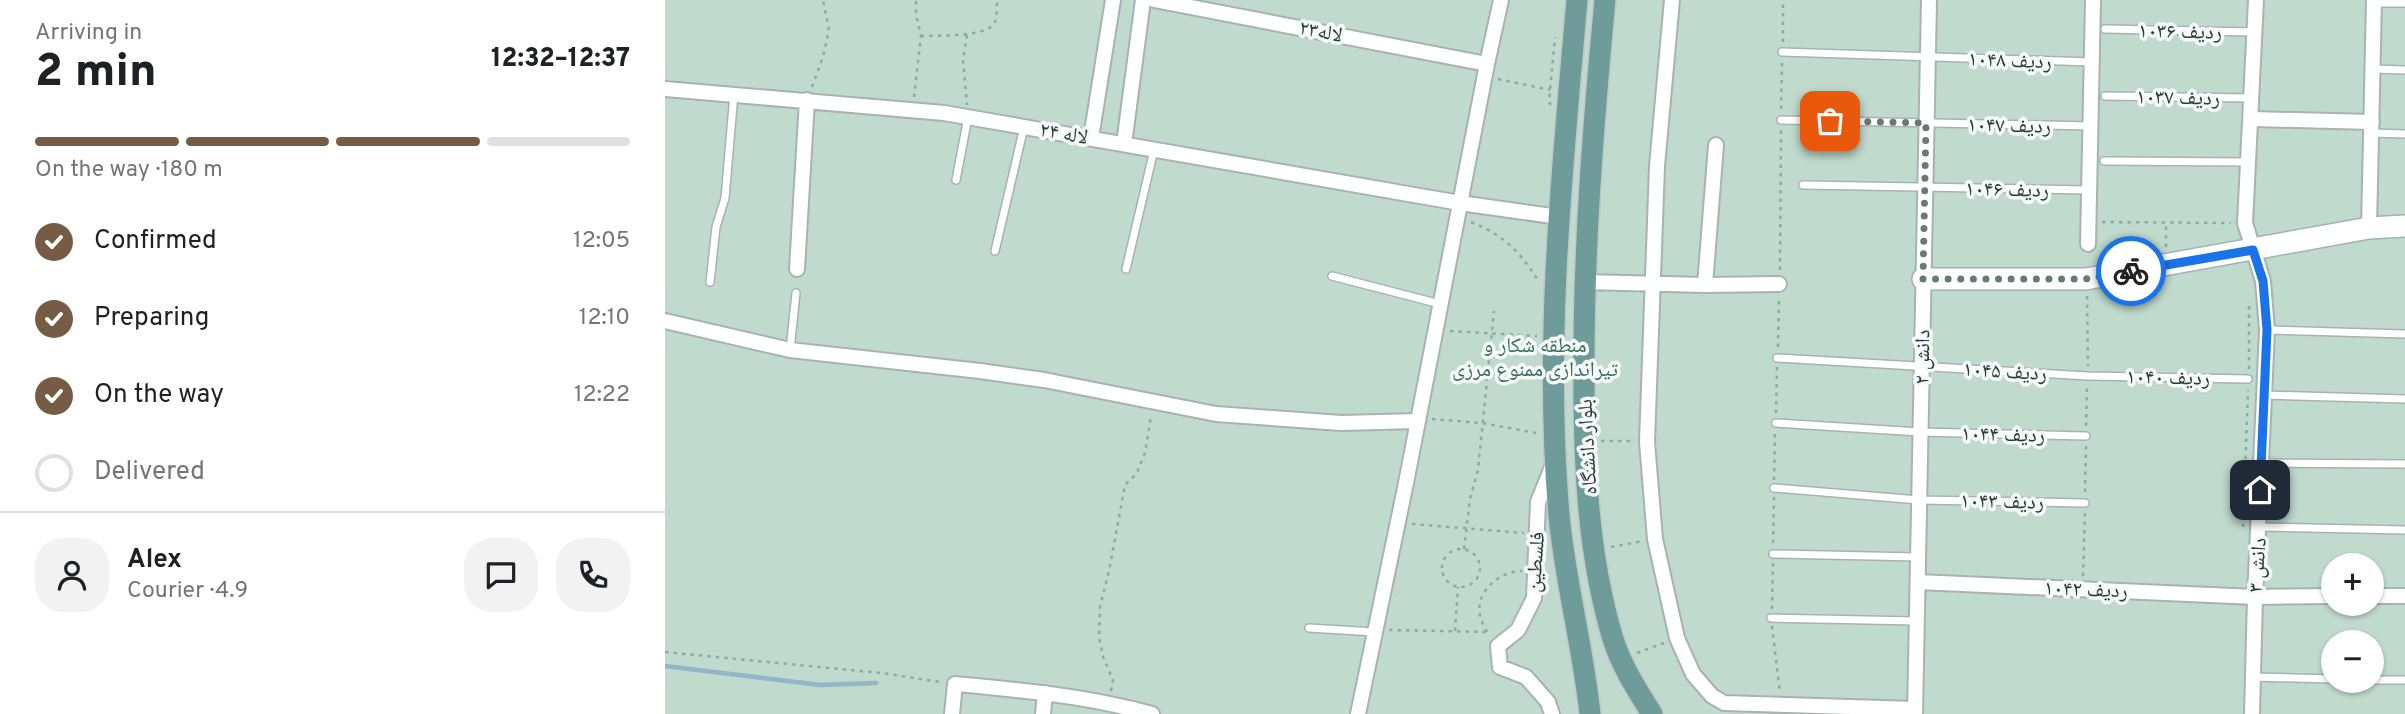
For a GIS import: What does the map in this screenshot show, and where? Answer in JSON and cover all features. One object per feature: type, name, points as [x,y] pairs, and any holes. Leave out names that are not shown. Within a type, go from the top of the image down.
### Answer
[{"type":"main road","name":"بلوار دانشگاه","points":[[1577,0],[1559,217],[1555,306],[1556,447],[1559,517],[1590,714]]},
{"type":"main road","name":"بلوار دانشگاه","points":[[1605,0],[1591,155],[1584,282],[1585,440],[1590,512],[1601,593],[1614,641],[1628,676],[1652,714]]},
{"type":"street","points":[[1091,138],[1113,0]]},
{"type":"street","points":[[1123,144],[1143,0]]},
{"type":"street","name":"لاله۲۳","points":[[1154,0],[1243,15],[1485,70]]},
{"type":"street","points":[[1243,15],[1249,0]]},
{"type":"street","points":[[1359,714],[1501,0]]},
{"type":"street","points":[[1672,0],[1657,166],[1647,442],[1655,539],[1677,638],[1693,674],[1712,696],[1724,703],[1915,712]]},
{"type":"street","name":"دانش ۲","points":[[1915,712],[1929,0]]},
{"type":"street","points":[[2088,244],[2094,0]]},
{"type":"street","name":"دانش ۳","points":[[2252,714],[2267,330],[2263,281],[2245,223],[2256,0]]},
{"type":"street","points":[[2369,228],[2374,1]]},
{"type":"street","name":"لاله ۲۴","points":[[665,89],[807,100],[968,117],[1460,203],[1559,217]]},
{"type":"street","points":[[797,269],[807,100]]},
{"type":"street","points":[[2251,120],[2372,128]]},
{"type":"street","points":[[1705,285],[1716,145]]},
{"type":"street","points":[[1923,279],[2086,279],[2369,228],[2405,226]]},
{"type":"street","points":[[1584,282],[1653,285],[1779,284]]},
{"type":"street","points":[[665,321],[790,349],[980,371],[1100,390],[1216,414],[1341,423],[1418,421]]},
{"type":"street","name":"فلسطین","points":[[1498,646],[1518,630],[1534,598],[1538,502],[1556,447]]},
{"type":"street","name":"ردیف ۱۰۴۲","points":[[1918,582],[2255,597],[2321,596]]},
{"type":"street","points":[[2384,596],[2405,596]]},
{"type":"street","points":[[1498,646],[1500,667],[1527,677],[1548,702],[1552,714]]},
{"type":"street","points":[[952,714],[955,684],[1045,693],[1152,714]]},
{"type":"street","points":[[1043,714],[1045,693]]},
{"type":"lane","points":[[2374,1],[2405,4]]},
{"type":"lane","name":"ردیف ۱۰۳۶","points":[[2105,29],[2254,32]]},
{"type":"lane","name":"ردیف ۱۰۴۸","points":[[1782,52],[2093,62]]},
{"type":"lane","points":[[2372,69],[2405,70]]},
{"type":"lane","points":[[710,282],[716,227],[726,198],[734,94]]},
{"type":"lane","name":"ردیف ۱۰۳۷","points":[[2105,96],[2252,98]]},
{"type":"lane","points":[[957,180],[968,117]]},
{"type":"lane","name":"ردیف ۱۰۴۷","points":[[1781,120],[2091,126]]},
{"type":"lane","points":[[995,251],[1025,127]]},
{"type":"lane","points":[[2372,128],[2405,134]]},
{"type":"lane","points":[[1126,269],[1155,149]]},
{"type":"lane","points":[[2103,161],[2248,162]]},
{"type":"lane","name":"ردیف ۱۰۴۶","points":[[1803,186],[2089,190]]},
{"type":"lane","points":[[1332,276],[1441,304]]},
{"type":"lane","points":[[790,349],[796,293]]},
{"type":"lane","points":[[2267,330],[2405,334]]},
{"type":"lane","name":"ردیف ۱۰۴۵","points":[[1777,358],[2088,376]]},
{"type":"lane","name":"ردیف ۱۰۴۰","points":[[2088,376],[2248,379]]},
{"type":"lane","points":[[2264,395],[2405,399]]},
{"type":"lane","name":"ردیف ۱۰۴۴","points":[[1776,424],[1920,432],[2086,436]]},
{"type":"lane","points":[[2262,463],[2405,464]]},
{"type":"lane","name":"ردیف ۱۰۴۳","points":[[1774,488],[1919,500],[2085,503]]},
{"type":"lane","points":[[2259,527],[2405,530]]},
{"type":"lane","points":[[1773,554],[1918,557]]},
{"type":"lane","points":[[1772,618],[1917,621]]},
{"type":"lane","points":[[1309,628],[1375,632]]},
{"type":"lane","points":[[2253,677],[2321,679]]},
{"type":"lane","points":[[2384,680],[2405,680]]},
{"type":"path","points":[[807,100],[823,57],[828,30],[823,0]]},
{"type":"path","points":[[913,110],[921,36],[916,0]]},
{"type":"path","points":[[921,36],[967,35],[989,29],[994,23],[997,0]]},
{"type":"path","points":[[1779,284],[1783,0]]},
{"type":"path","points":[[967,35],[963,60],[968,117]]},
{"type":"path","points":[[1485,70],[1550,90]]},
{"type":"path","points":[[1457,220],[1479,226],[1506,240],[1521,254],[1555,306]]},
{"type":"path","points":[[2088,222],[2245,223]]},
{"type":"path","points":[[2166,222],[2166,265]]},
{"type":"path","points":[[2243,528],[2249,299]]},
{"type":"path","points":[[1464,549],[1470,499],[1478,470],[1494,311]]},
{"type":"path","points":[[1436,330],[1555,337]]},
{"type":"path","points":[[1109,704],[1113,680],[1099,637],[1100,607],[1125,485],[1137,473],[1145,453],[1155,403]]},
{"type":"path","points":[[1418,421],[1433,419],[1482,424],[1556,447]]},
{"type":"path","points":[[1585,440],[1647,442]]},
{"type":"path","points":[[1398,523],[1538,534]]},
{"type":"path","points":[[1608,547],[1655,539]]},
{"type":"path","points":[[1464,549],[1477,558],[1480,568],[1478,578],[1471,585],[1458,587],[1451,585],[1444,578],[1441,568],[1450,551],[1464,549]]},
{"type":"path","points":[[1498,646],[1479,615],[1482,600],[1490,584],[1500,575],[1514,571],[1536,571]]},
{"type":"path","points":[[1455,631],[1458,587]]},
{"type":"path","points":[[1375,632],[1487,632]]},
{"type":"path","points":[[1633,655],[1677,638]]},
{"type":"path","points":[[665,652],[955,684]]},
{"type":"green space","name":"منطقه شکار و تیراندازی ممنوع مرزی","points":[[665,0],[2405,0],[2405,714],[665,714]]},
{"type":"waterway","points":[[665,666],[820,685],[876,683]]},
{"type":"way so far","points":[[1830,121],[1926,123],[1923,279],[2086,279],[2131,271]]},
{"type":"route","points":[[2131,271],[2253,250],[2263,281],[2267,330],[2260,490]]}]
